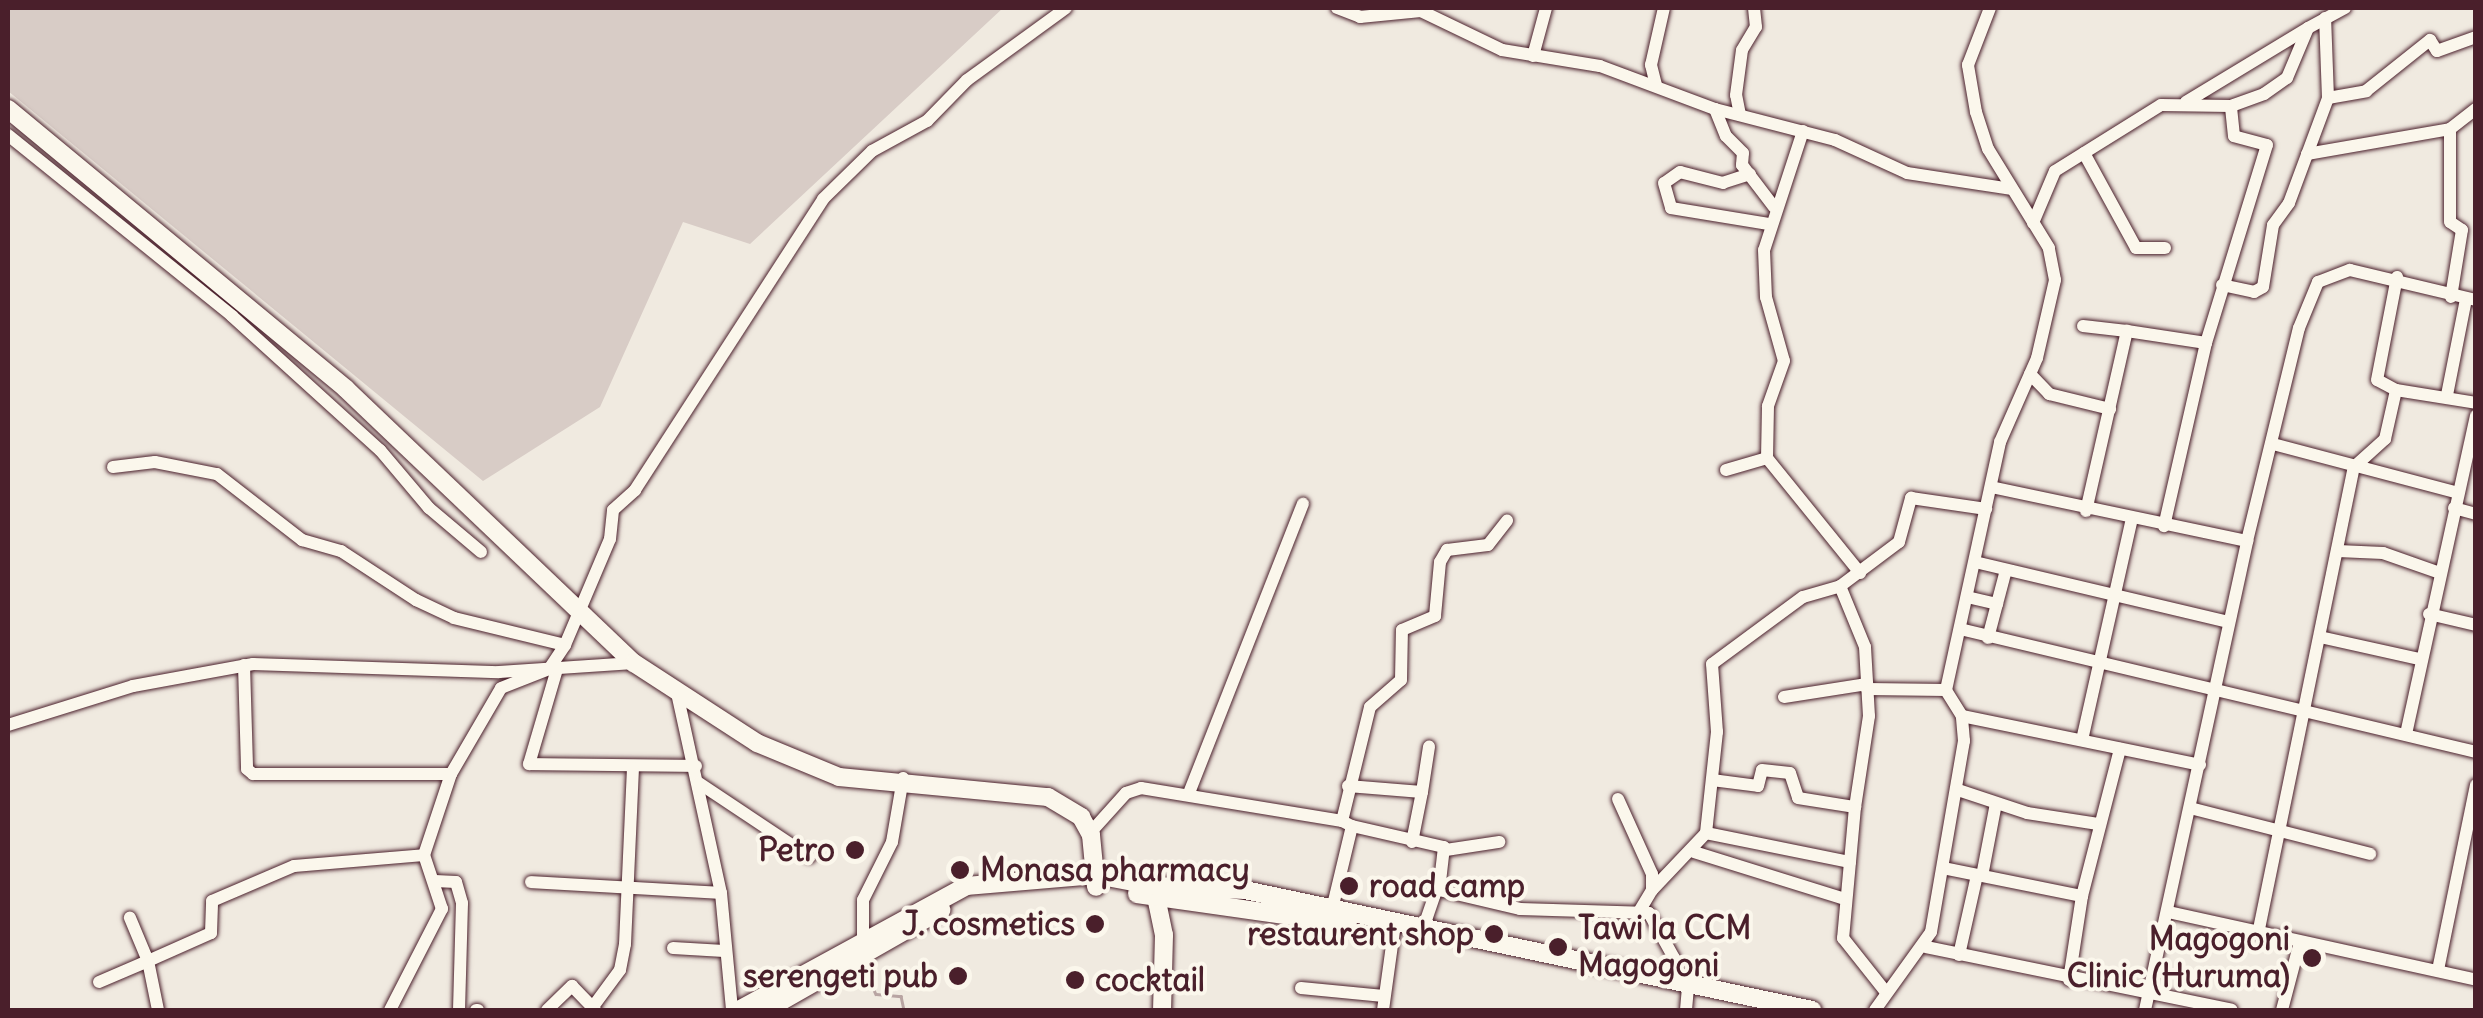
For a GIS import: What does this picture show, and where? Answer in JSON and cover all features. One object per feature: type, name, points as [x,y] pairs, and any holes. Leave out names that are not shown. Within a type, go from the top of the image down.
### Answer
[{"type":"main road","points":[[8,109],[346,390],[578,615],[676,693],[794,759],[902,780],[1050,788],[1075,800],[1094,831],[1100,881]]},
{"type":"main road","points":[[766,1010],[796,1002],[970,896],[1024,884],[1100,881]]},
{"type":"main road","points":[[735,1010],[966,886],[1100,881],[1394,932],[1749,1010]]},
{"type":"main road","points":[[1163,894],[1245,890],[1423,929],[1685,996],[1812,1010]]},
{"type":"main road","points":[[1162,1010],[1163,894]]},
{"type":"main road","points":[[1163,894],[1172,1010]]},
{"type":"street","points":[[696,766],[529,764],[553,669],[610,539],[613,510],[635,490],[823,199],[872,151],[927,121],[968,80],[1066,8]]},
{"type":"street","points":[[1337,8],[1360,17],[1421,10],[1502,50],[1600,66],[1715,109],[1882,156],[1907,173],[2010,189]]},
{"type":"street","points":[[1534,56],[1546,8]]},
{"type":"street","points":[[1656,85],[1651,65],[1664,8]]},
{"type":"street","points":[[1740,115],[1736,94],[1742,50],[1756,27],[1754,8]]},
{"type":"street","points":[[1875,1010],[1884,991],[1926,948],[1958,790],[1962,716],[1946,690],[2000,442],[2030,374],[2054,280],[2049,248],[1988,149],[1969,81],[1972,51],[1990,8]]},
{"type":"street","points":[[2186,102],[2345,8]]},
{"type":"street","points":[[2222,285],[2254,292],[2263,287],[2273,225],[2289,203],[2328,98],[2325,18]]},
{"type":"street","points":[[2033,223],[2048,177],[2151,110],[2186,102],[2231,106],[2287,78],[2308,28]]},
{"type":"street","points":[[2328,98],[2366,91],[2430,40],[2437,51],[2476,37]]},
{"type":"street","points":[[2164,526],[2206,343],[2222,285],[2260,183],[2267,145],[2234,136],[2231,106]]},
{"type":"street","points":[[1715,109],[1750,174],[1774,208]]},
{"type":"street","points":[[2307,154],[2450,129],[2476,110]]},
{"type":"street","points":[[2447,395],[2464,298],[2462,230],[2450,222],[2450,129]]},
{"type":"street","points":[[1804,131],[1769,224],[1766,296],[1784,361],[1768,406],[1767,458],[1860,573]]},
{"type":"street","points":[[8,135],[232,316],[380,450],[429,508],[482,552]]},
{"type":"street","points":[[2084,153],[2136,248],[2165,248]]},
{"type":"street","points":[[1750,174],[1723,183],[1680,172],[1664,183],[1671,208],[1769,224]]},
{"type":"street","points":[[2144,1010],[2247,541],[2298,328],[2318,282],[2350,270],[2398,277],[2464,298]]},
{"type":"street","points":[[2398,277],[2377,380],[2396,390],[2447,395],[2476,403]]},
{"type":"street","points":[[2083,326],[2206,343]]},
{"type":"street","points":[[2086,511],[2127,331]]},
{"type":"street","points":[[2030,374],[2049,394],[2110,409]]},
{"type":"street","points":[[2259,929],[2354,467],[2385,439],[2396,390]]},
{"type":"street","points":[[2406,734],[2437,572],[2476,416]]},
{"type":"street","points":[[2273,444],[2458,493]]},
{"type":"street","points":[[1726,470],[1767,458]]},
{"type":"street","points":[[113,467],[156,462],[217,474],[302,540],[341,552],[416,600],[454,618],[565,645]]},
{"type":"street","points":[[1990,487],[2086,511],[2247,541]]},
{"type":"street","points":[[1639,912],[1652,890],[1694,852],[1706,833],[1712,780],[1712,664],[1803,597],[1840,586],[1899,542],[1911,498],[1986,509]]},
{"type":"street","points":[[1189,793],[1303,504]]},
{"type":"street","points":[[2454,508],[2476,514]]},
{"type":"street","points":[[2082,740],[2132,519]]},
{"type":"street","points":[[1332,909],[1347,824],[1348,786],[1370,708],[1401,680],[1402,630],[1435,616],[1440,562],[1447,550],[1488,546],[1508,521]]},
{"type":"street","points":[[2338,551],[2384,553],[2437,572]]},
{"type":"street","points":[[1976,562],[2229,622]]},
{"type":"street","points":[[1988,638],[2006,570]]},
{"type":"street","points":[[1840,586],[1861,630],[1867,686],[1843,938],[1884,991]]},
{"type":"street","points":[[1967,597],[1997,604]]},
{"type":"street","points":[[2429,614],[2476,626]]},
{"type":"street","points":[[1960,629],[2476,752]]},
{"type":"street","points":[[2320,638],[2419,658]]},
{"type":"street","points":[[8,725],[133,686],[244,665],[553,669],[634,663]]},
{"type":"street","points":[[244,665],[247,769],[254,774],[451,774]]},
{"type":"street","points":[[390,1010],[442,908],[424,855],[451,774],[501,688],[553,669]]},
{"type":"street","points":[[1784,697],[1867,686],[1946,690]]},
{"type":"street","points":[[676,693],[700,783],[721,893],[724,951],[735,1010]]},
{"type":"street","points":[[1962,716],[2200,765]]},
{"type":"street","points":[[1412,842],[1429,748]]},
{"type":"street","points":[[2069,980],[2082,896],[2120,749]]},
{"type":"street","points":[[547,1010],[572,986],[594,1009],[620,970],[633,768]]},
{"type":"street","points":[[1712,780],[1758,786],[1762,770],[1790,772],[1798,798],[1855,807]]},
{"type":"street","points":[[863,938],[863,900],[892,842],[902,780]]},
{"type":"street","points":[[700,783],[810,857]]},
{"type":"street","points":[[2438,970],[2476,784]]},
{"type":"street","points":[[1348,786],[1422,792]]},
{"type":"street","points":[[1094,831],[1126,793],[1141,788],[1189,793],[1347,824],[1446,850],[1499,842]]},
{"type":"street","points":[[1958,790],[1996,803],[2098,824]]},
{"type":"street","points":[[1618,798],[1626,825],[1644,848],[1652,890]]},
{"type":"street","points":[[1960,955],[1996,803]]},
{"type":"street","points":[[2190,808],[2370,854]]},
{"type":"street","points":[[1706,833],[1850,862]]},
{"type":"street","points":[[1423,929],[1446,850]]},
{"type":"street","points":[[1694,852],[1845,898]]},
{"type":"street","points":[[99,982],[211,933],[209,905],[256,880],[294,866],[424,855]]},
{"type":"street","points":[[1943,868],[2082,896]]},
{"type":"street","points":[[435,880],[456,882],[462,903],[459,1010]]},
{"type":"street","points":[[532,882],[721,893]]},
{"type":"street","points":[[1437,888],[1520,909],[1639,912],[1656,918],[1685,996]]},
{"type":"street","points":[[2168,912],[2259,929],[2300,942],[2476,980]]},
{"type":"street","points":[[130,918],[148,961],[158,1010]]},
{"type":"street","points":[[1301,988],[1384,1003],[1394,932]]},
{"type":"street","points":[[2282,1010],[2300,942]]},
{"type":"street","points":[[672,948],[724,951]]},
{"type":"street","points":[[1926,948],[2232,1010]]},
{"type":"shaded area","points":[[8,8],[1003,8],[750,244],[683,222],[600,407],[483,481],[8,91]]},
{"type":"waterway","points":[[862,963],[876,994],[901,996],[904,1010]]},
{"type":"place","name":"Petro","points":[[855,850]]},
{"type":"place","name":"Monasa pharmacy","points":[[960,870]]},
{"type":"place","name":"road camp","points":[[1349,886]]},
{"type":"place","name":"J. cosmetics","points":[[1095,924]]},
{"type":"place","name":"restaurent shop","points":[[1494,934]]},
{"type":"place","name":"Tawi la CCM Magogoni","points":[[1558,947]]},
{"type":"place","name":"Magogoni Clinic (Huruma)","points":[[2312,958]]},
{"type":"place","name":"serengeti pub","points":[[958,976]]},
{"type":"place","name":"cocktail","points":[[1075,980]]}]
